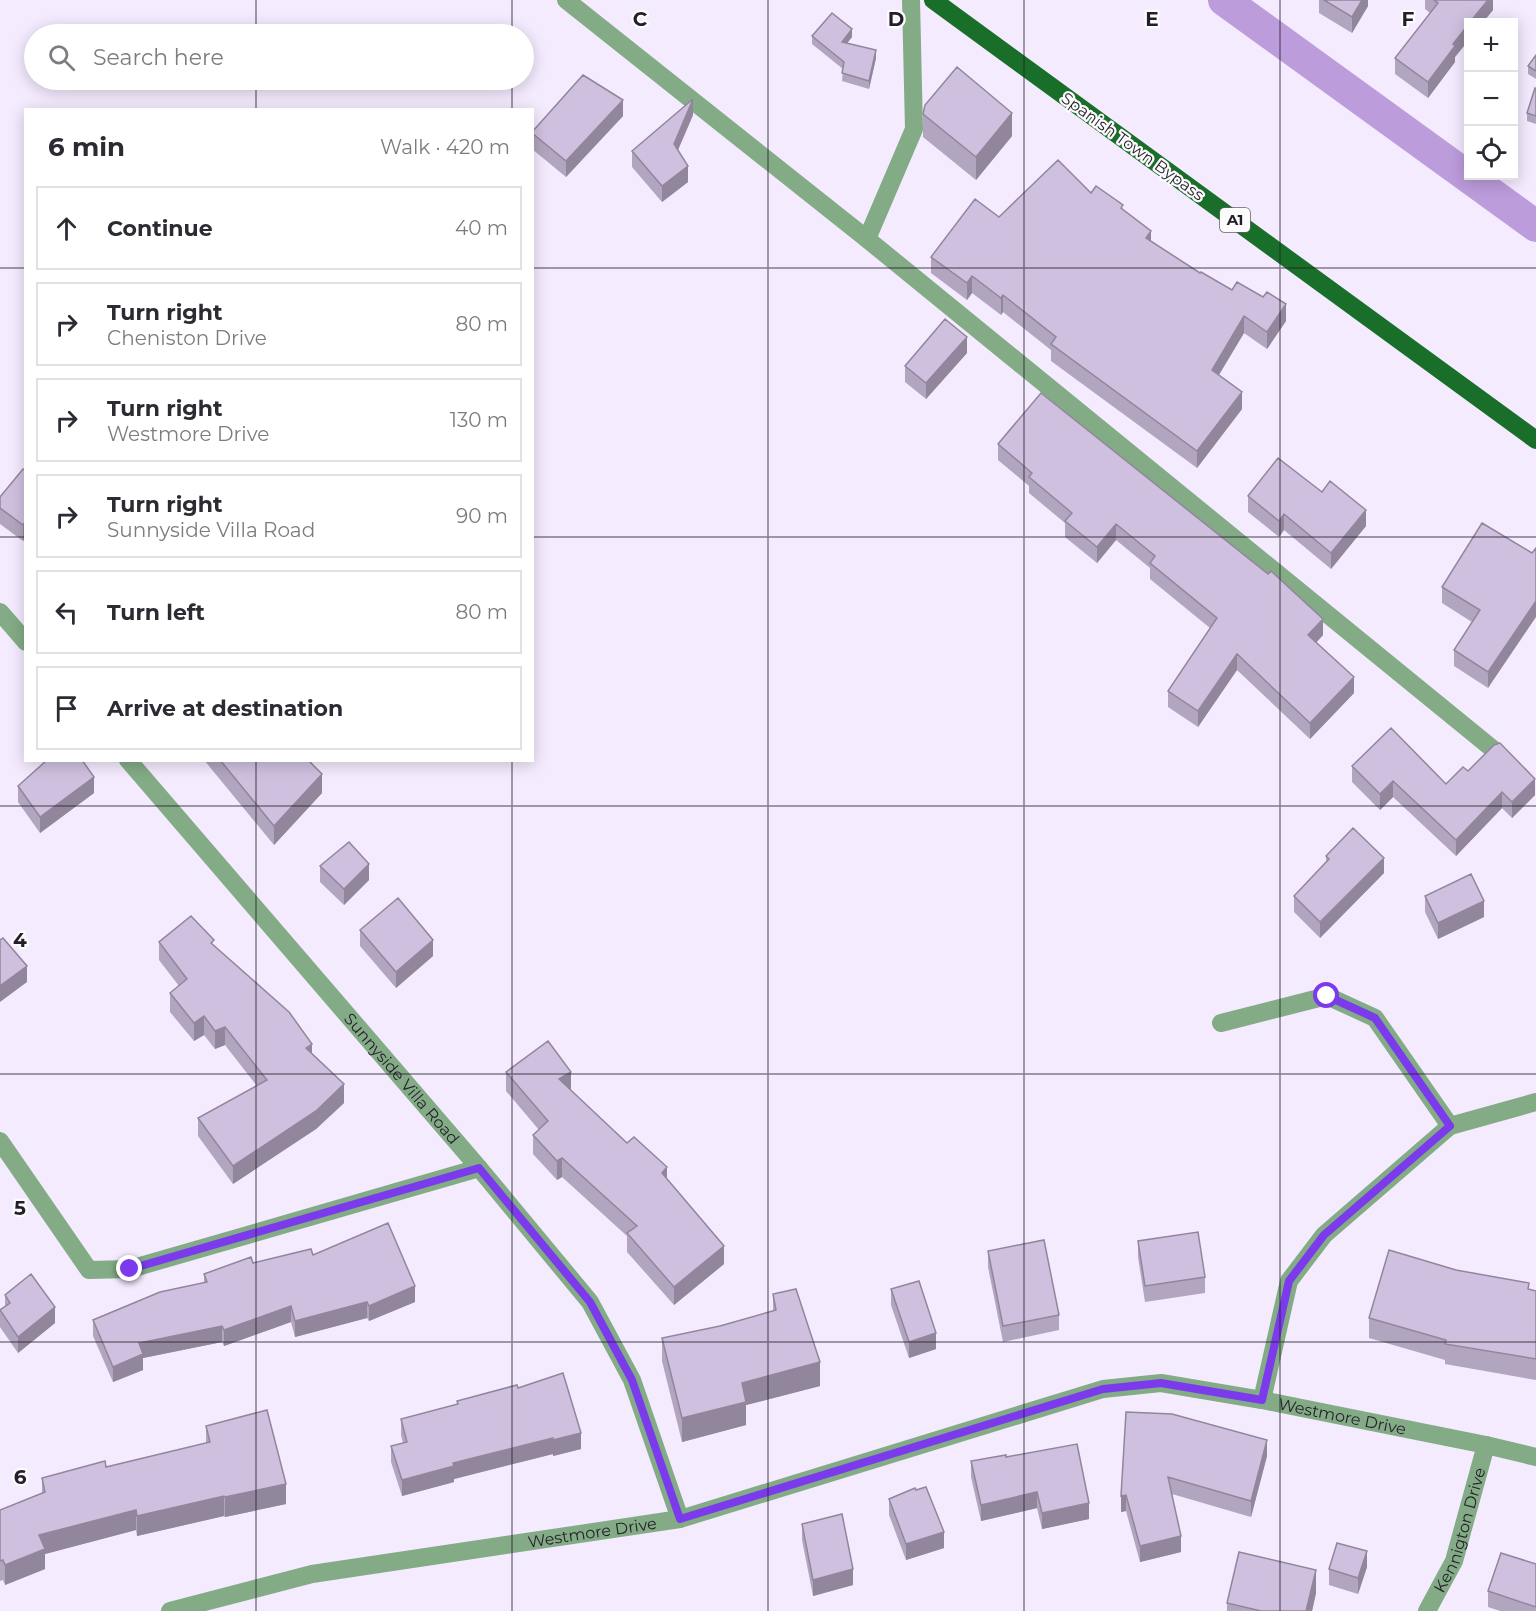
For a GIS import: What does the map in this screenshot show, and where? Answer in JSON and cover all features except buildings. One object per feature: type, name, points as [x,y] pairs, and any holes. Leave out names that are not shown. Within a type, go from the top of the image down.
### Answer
[{"type":"main road","name":"Spanish Town Bypass","points":[[933,0],[1536,440]]},
{"type":"street","points":[[566,0],[867,239],[1494,750]]},
{"type":"street","points":[[867,239],[914,129],[911,0]]},
{"type":"street","points":[[0,612],[24,640]]},
{"type":"street","name":"Sunnyside Villa Road","points":[[130,762],[479,1168],[590,1302],[632,1380],[680,1519]]},
{"type":"street","points":[[1221,1023],[1327,996],[1365,1013],[1375,1018],[1450,1126]]},
{"type":"street","points":[[1262,1400],[1289,1281],[1324,1235],[1450,1126],[1536,1102]]},
{"type":"street","points":[[0,1141],[89,1270],[130,1269],[479,1168]]},
{"type":"street","name":"Westmore Drive","points":[[170,1611],[312,1574],[680,1519],[1103,1389],[1161,1383],[1262,1400],[1536,1457]]},
{"type":"street","name":"Kennigton Drive","points":[[1427,1611],[1454,1562],[1486,1445]]},
{"type":"waterway","points":[[1224,0],[1536,226]]},
{"type":"route","points":[[130,1269],[479,1168],[590,1302],[632,1380],[680,1519],[1103,1389],[1161,1383],[1262,1400],[1289,1281],[1324,1235],[1450,1126],[1375,1018],[1327,996]]}]
